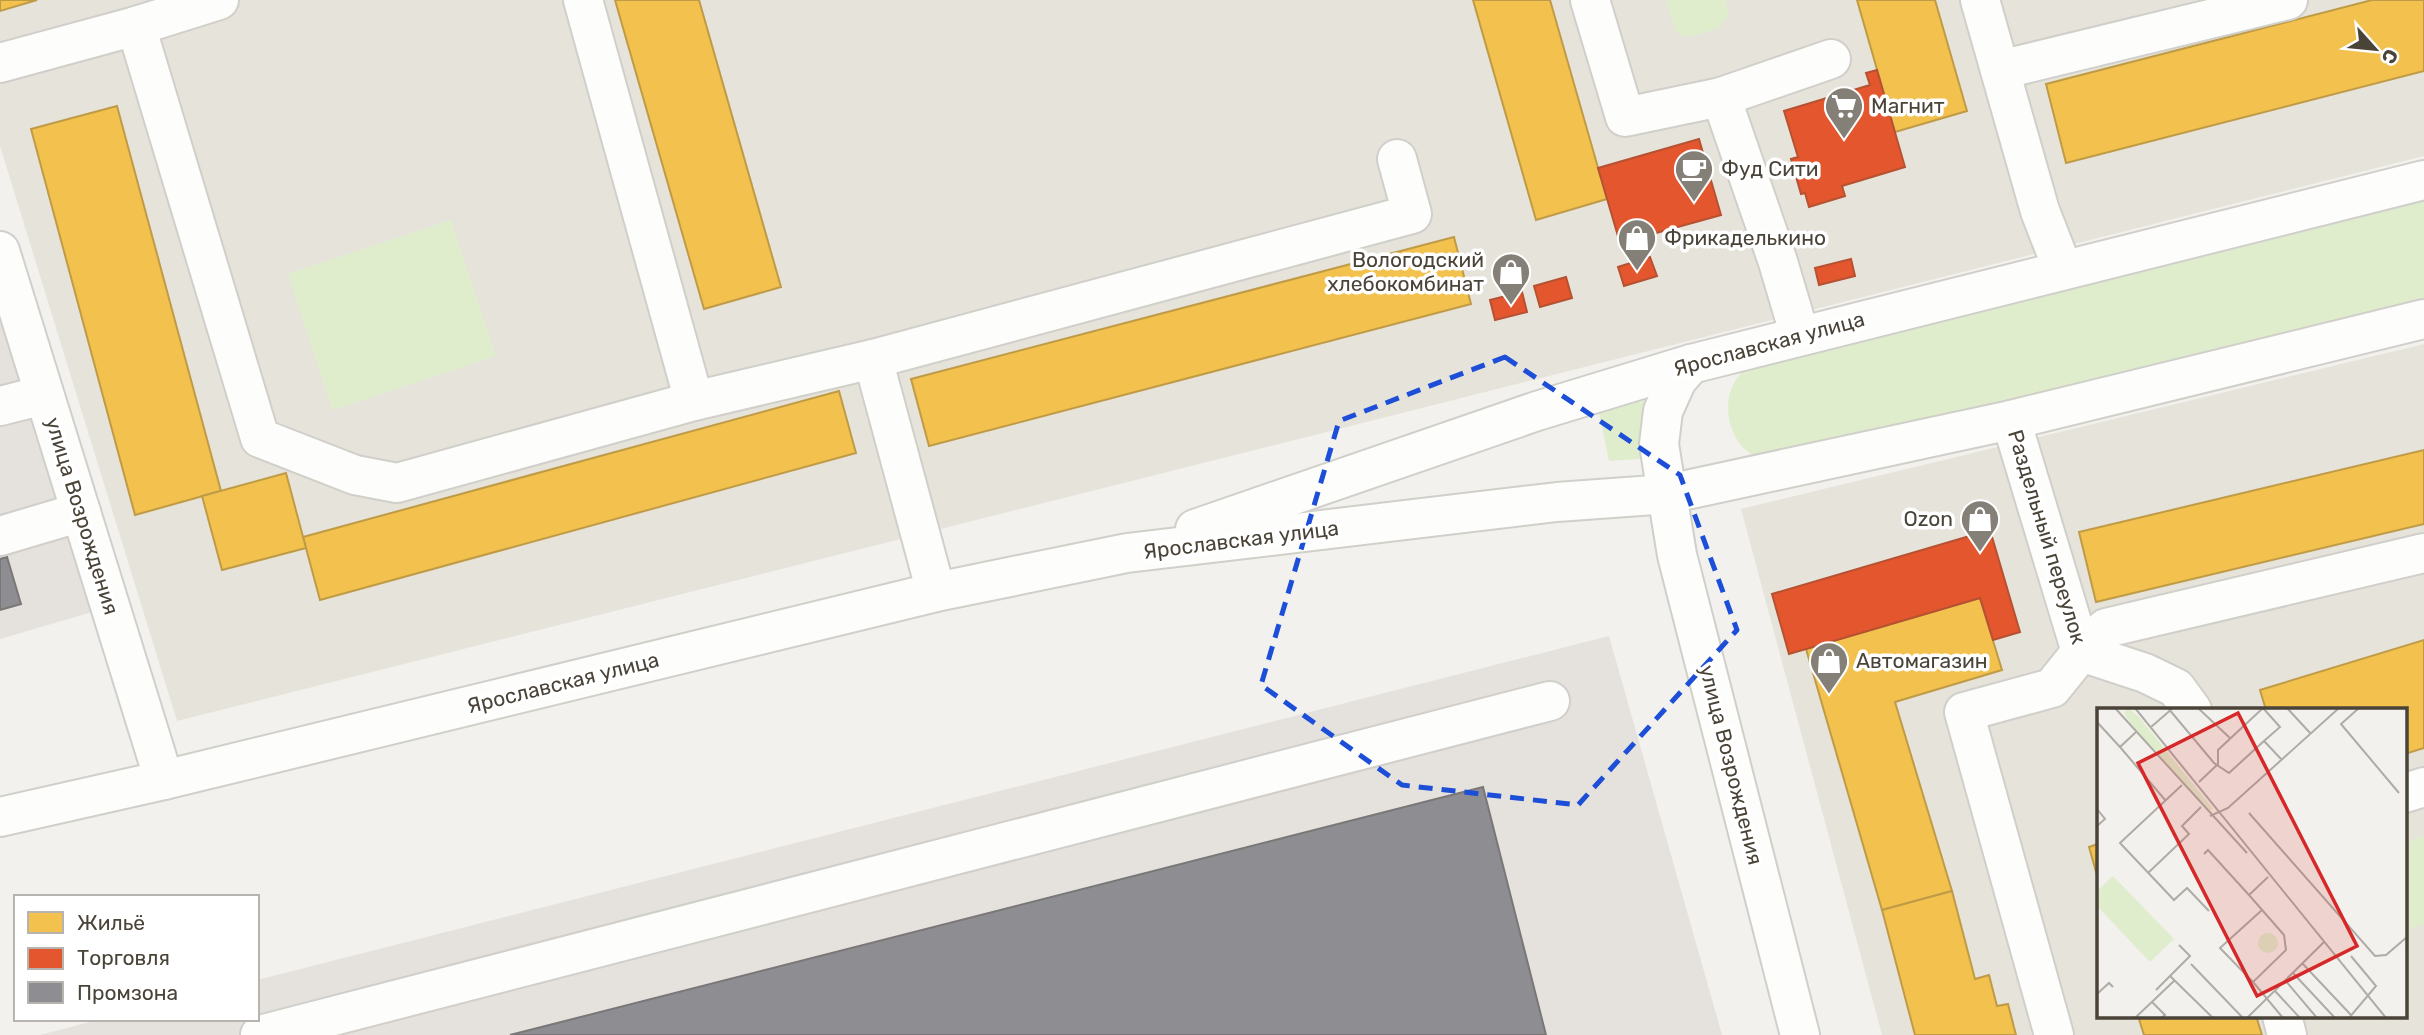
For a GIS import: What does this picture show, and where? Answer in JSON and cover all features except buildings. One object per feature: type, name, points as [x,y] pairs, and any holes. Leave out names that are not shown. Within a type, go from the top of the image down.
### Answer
[{"type":"street","points":[[0,63],[219,0]]},
{"type":"street","points":[[583,0],[694,401]]},
{"type":"street","points":[[1590,0],[1625,117],[1721,97],[1831,59]]},
{"type":"street","points":[[1980,0],[2040,211],[2063,270]]},
{"type":"street","points":[[2000,70],[2288,0]]},
{"type":"street","points":[[136,26],[260,438],[355,475],[397,483],[694,401],[873,359],[1412,214],[1396,159]]},
{"type":"street","points":[[1721,97],[1778,262],[1800,336]]},
{"type":"street","name":"Ярославская улица","points":[[1127,553],[1536,411],[1691,364],[2424,180]]},
{"type":"street","name":"улица Возрождения","points":[[0,251],[7,299],[44,395],[164,780]]},
{"type":"street","name":"Ярославская улица","points":[[0,817],[164,780],[936,592],[1127,553],[1557,502],[1668,494],[2011,420],[2424,319]]},
{"type":"street","points":[[873,359],[936,592]]},
{"type":"street","name":"улица Возрождения","points":[[1691,364],[1669,394],[1660,426],[1659,444],[1677,555],[1800,1035]]},
{"type":"street","points":[[0,406],[44,395]]},
{"type":"street","name":"Раздельный переулок","points":[[2011,420],[2081,652],[2144,673],[2176,688],[2191,708]]},
{"type":"street","points":[[0,536],[81,512]]},
{"type":"street","points":[[2054,1035],[1964,712],[2052,688],[2081,652],[2106,628],[2424,553]]},
{"type":"street","points":[[260,1035],[1550,701]]},
{"type":"street","points":[[2406,793],[2424,787]]},
{"type":"street","points":[[2282,1018],[2287,1035]]},
{"type":"highlighted area","points":[[1505,357],[1680,475],[1737,630],[1578,805],[1402,785],[1261,685],[1339,421]]},
{"type":"shaded area","points":[[0,0],[2424,0],[2424,156],[177,721],[0,146]]},
{"type":"shaded area","points":[[0,319],[92,612],[0,639]]},
{"type":"shaded area","points":[[2424,344],[2424,1035],[1882,1035],[1741,509]]},
{"type":"shaded area","points":[[1609,636],[1722,1035],[40,1035],[94,1021],[259,1021],[259,979]]},
{"type":"green space","points":[[1666,0],[1726,0],[1728,15],[1719,28],[1683,36],[1675,30]]},
{"type":"green space","points":[[2424,192],[2424,300],[1784,461],[1765,460],[1752,455],[1740,444],[1730,423],[1729,399],[1737,378],[1745,370],[1765,360]]},
{"type":"green space","points":[[451,220],[496,356],[332,410],[288,274]]},
{"type":"green space","points":[[1644,400],[1640,427],[1651,458],[1609,461],[1599,413]]},
{"type":"green space","points":[[2424,836],[2424,924],[2406,930],[2406,842]]},
{"type":"place","name":"Магнит","points":[[1844,140]]},
{"type":"place","name":"Фуд Сити","points":[[1694,203]]},
{"type":"place","name":"Фрикаделькино","points":[[1637,272]]},
{"type":"place","name":"Вологодский хлебокомбинат","points":[[1511,306]]},
{"type":"place","name":"Ozon","points":[[1980,553]]},
{"type":"place","name":"Автомагазин","points":[[1829,695]]}]
